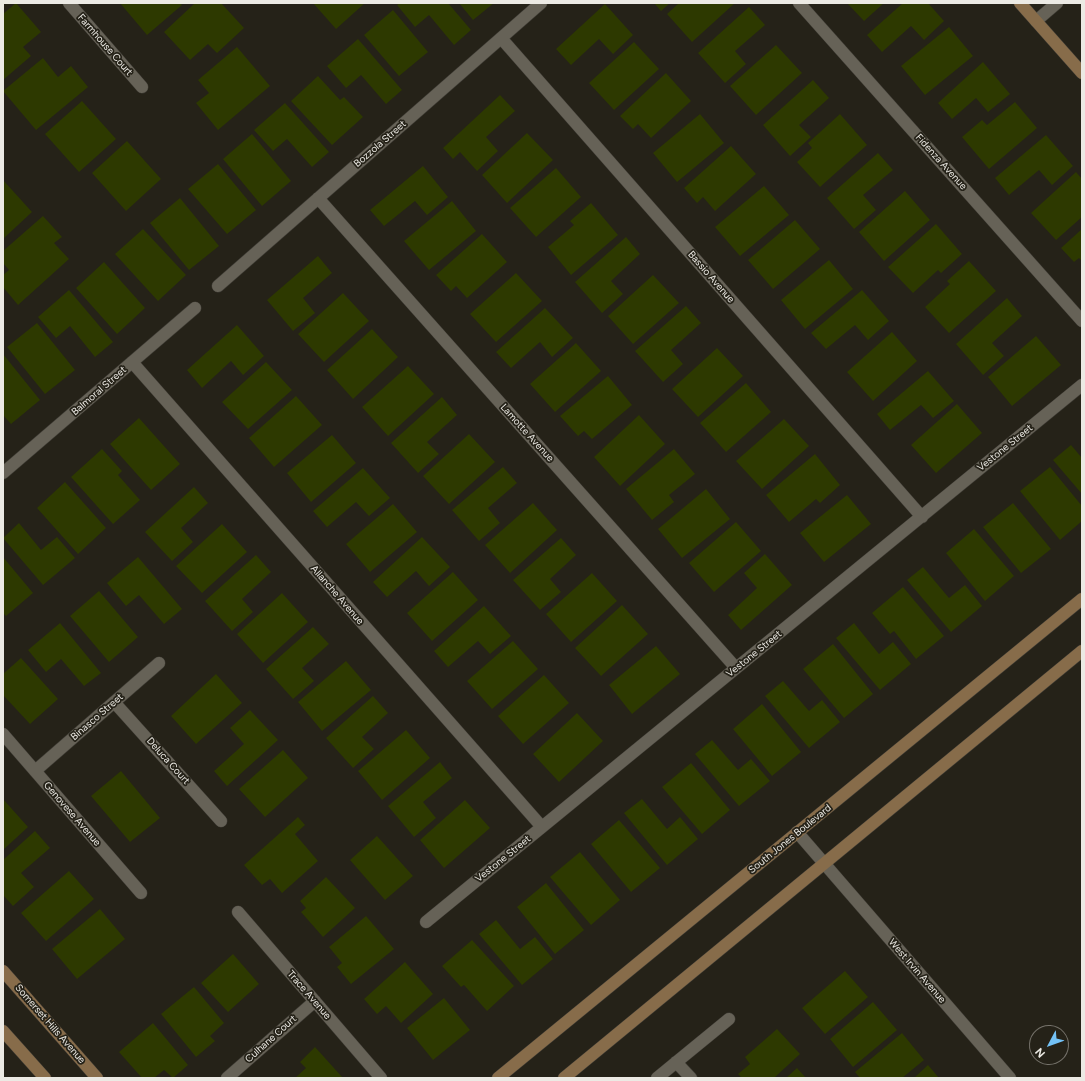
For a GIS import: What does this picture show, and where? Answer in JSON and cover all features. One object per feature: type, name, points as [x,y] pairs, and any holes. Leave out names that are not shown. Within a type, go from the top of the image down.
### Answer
[{"type":"street","name":"Farmhouse Court","points":[[69,3],[142,87]]},
{"type":"street","name":"Bozzola Street","points":[[218,286],[541,3]]},
{"type":"street","name":"Fidenza Avenue","points":[[799,3],[1082,321]]},
{"type":"street","points":[[1020,3],[1082,73]]},
{"type":"street","points":[[1036,21],[1057,3]]},
{"type":"street","name":"Bassio Avenue","points":[[501,38],[922,517]]},
{"type":"street","name":"Lamotte Avenue","points":[[318,198],[736,668]]},
{"type":"street","name":"Balmoral Street","points":[[3,473],[195,308]]},
{"type":"street","name":"Allanche Avenue","points":[[132,362],[542,827]]},
{"type":"street","name":"Vestone Street","points":[[426,922],[1082,385]]},
{"type":"street","name":"South Jones Boulevard","points":[[498,1078],[1082,599]]},
{"type":"street","points":[[564,1078],[1082,651]]},
{"type":"street","name":"Binasco Street","points":[[35,771],[159,663]]},
{"type":"street","name":"Deluca Court","points":[[114,702],[221,821]]},
{"type":"street","name":"Genovese Avenue","points":[[3,734],[141,893]]},
{"type":"street","name":"West Irvin Avenue","points":[[798,832],[1010,1078]]},
{"type":"street","name":"Trace Avenue","points":[[238,912],[381,1078]]},
{"type":"street","name":"Somerset Hills Avenue","points":[[3,971],[97,1078]]},
{"type":"street","name":"Culhane Court","points":[[227,1078],[315,1001]]},
{"type":"street","points":[[657,1078],[729,1019]]},
{"type":"street","points":[[3,1030],[45,1078]]},
{"type":"street","points":[[676,1062],[691,1078]]},
{"type":"building","points":[[16,3],[41,32],[23,47],[31,56],[3,80],[3,14]]},
{"type":"building","points":[[120,3],[180,3],[182,5],[147,35]]},
{"type":"building","points":[[195,3],[221,3],[244,28],[217,53],[208,44],[190,60],[164,32]]},
{"type":"building","points":[[313,3],[365,3],[336,29]]},
{"type":"building","points":[[400,3],[448,3],[471,30],[454,45],[429,15],[415,27],[397,5]]},
{"type":"building","points":[[459,3],[494,3],[473,20]]},
{"type":"building","points":[[654,3],[670,3],[661,11]]},
{"type":"building","points":[[679,3],[735,3],[692,42],[667,14]]},
{"type":"building","points":[[847,3],[884,3],[864,21]]},
{"type":"building","points":[[903,3],[928,3],[944,21],[924,40],[911,26],[882,52],[867,35]]},
{"type":"building","points":[[605,4],[633,35],[613,54],[599,39],[571,65],[556,49]]},
{"type":"building","points":[[749,7],[765,25],[735,51],[746,64],[725,83],[698,53]]},
{"type":"building","points":[[393,10],[428,52],[399,76],[364,35]]},
{"type":"building","points":[[949,27],[973,56],[925,95],[901,66]]},
{"type":"building","points":[[358,39],[402,90],[386,104],[361,75],[346,88],[327,66]]},
{"type":"building","points":[[634,42],[659,69],[614,110],[589,83]]},
{"type":"building","points":[[776,45],[802,73],[756,115],[730,86]]},
{"type":"building","points":[[237,47],[270,86],[218,130],[196,103],[209,93],[198,80]]},
{"type":"building","points":[[43,58],[58,77],[71,66],[88,87],[36,130],[3,91]]},
{"type":"building","points":[[983,62],[1010,94],[988,112],[976,98],[952,119],[938,103]]},
{"type":"building","points":[[666,73],[691,101],[651,138],[638,124],[633,129],[620,116]]},
{"type":"building","points":[[318,76],[340,100],[344,97],[363,117],[332,145],[291,101]]},
{"type":"building","points":[[813,80],[829,98],[799,125],[811,137],[790,156],[763,125]]},
{"type":"building","points":[[500,95],[515,111],[486,137],[498,151],[477,171],[460,152],[453,159],[443,148]]},
{"type":"building","points":[[82,101],[116,139],[79,172],[45,134]]},
{"type":"building","points":[[1015,102],[1037,128],[989,169],[962,137],[982,120],[987,125]]},
{"type":"building","points":[[285,103],[329,152],[312,167],[287,139],[273,151],[254,130]]},
{"type":"building","points":[[700,114],[724,143],[677,182],[653,153]]},
{"type":"building","points":[[840,114],[867,145],[820,187],[797,162],[812,148],[808,143]]},
{"type":"building","points":[[527,133],[553,160],[507,203],[482,175]]},
{"type":"building","points":[[252,134],[291,181],[262,206],[223,159]]},
{"type":"building","points":[[1046,135],[1073,166],[1052,185],[1039,170],[1009,195],[995,178]]},
{"type":"building","points":[[127,141],[161,179],[126,211],[92,173]]},
{"type":"building","points":[[731,146],[756,174],[715,211],[703,197],[697,203],[684,188]]},
{"type":"building","points":[[878,153],[893,170],[863,195],[876,210],[854,229],[827,198]]},
{"type":"building","points":[[218,164],[256,210],[227,234],[188,189]]},
{"type":"building","points":[[423,166],[448,197],[427,215],[415,201],[384,226],[370,210]]},
{"type":"building","points":[[556,168],[581,197],[536,237],[510,208]]},
{"type":"building","points":[[1076,172],[1082,179],[1082,217],[1056,240],[1031,213]]},
{"type":"building","points":[[3,180],[32,212],[3,239]]},
{"type":"building","points":[[764,186],[789,215],[740,256],[715,227]]},
{"type":"building","points":[[905,191],[930,220],[884,261],[859,232]]},
{"type":"building","points":[[180,198],[219,246],[189,270],[150,223]]},
{"type":"building","points":[[452,201],[476,231],[429,270],[404,241]]},
{"type":"building","points":[[591,203],[618,235],[571,275],[548,247],[574,225],[570,221]]},
{"type":"building","points":[[43,216],[62,237],[54,243],[69,259],[18,305],[3,287],[3,275],[9,270],[3,263],[3,251]]},
{"type":"building","points":[[795,220],[820,249],[773,289],[748,260]]},
{"type":"building","points":[[936,224],[962,254],[941,273],[938,270],[913,293],[888,267]]},
{"type":"building","points":[[143,229],[186,275],[158,301],[115,254]]},
{"type":"building","points":[[1082,229],[1082,261],[1079,258],[1074,262],[1061,248]]},
{"type":"building","points":[[482,234],[507,262],[467,298],[456,286],[451,291],[436,275]]},
{"type":"building","points":[[626,237],[640,254],[611,281],[623,294],[602,313],[575,282]]},
{"type":"building","points":[[318,256],[332,273],[303,298],[315,313],[293,331],[267,300]]},
{"type":"building","points":[[829,260],[853,289],[805,329],[781,300]]},
{"type":"building","points":[[969,261],[996,291],[949,333],[925,307],[950,284],[947,281]]},
{"type":"building","points":[[104,262],[145,308],[117,334],[76,288]]},
{"type":"building","points":[[516,273],[542,301],[496,342],[470,314]]},
{"type":"building","points":[[653,275],[679,303],[633,344],[608,316]]},
{"type":"building","points":[[69,290],[113,342],[95,357],[70,326],[56,338],[38,317]]},
{"type":"building","points":[[862,290],[889,321],[868,340],[855,325],[826,349],[811,333]]},
{"type":"building","points":[[343,293],[369,321],[324,362],[298,334]]},
{"type":"building","points":[[1007,298],[1022,316],[992,343],[1004,356],[983,375],[956,344]]},
{"type":"building","points":[[686,306],[701,323],[671,350],[683,364],[663,382],[635,351]]},
{"type":"building","points":[[545,308],[573,338],[552,357],[540,342],[511,368],[496,352]]},
{"type":"building","points":[[37,323],[75,370],[45,394],[7,347]]},
{"type":"building","points":[[237,325],[264,356],[243,375],[231,361],[202,388],[187,370]]},
{"type":"building","points":[[372,329],[398,357],[353,399],[327,370]]},
{"type":"building","points":[[892,332],[917,361],[873,401],[847,372]]},
{"type":"building","points":[[1036,336],[1061,365],[1012,406],[988,377]]},
{"type":"building","points":[[576,343],[601,371],[555,412],[530,384]]},
{"type":"building","points":[[717,348],[743,376],[698,417],[672,389]]},
{"type":"building","points":[[3,354],[40,400],[11,424],[3,415]]},
{"type":"building","points":[[266,362],[292,390],[248,429],[222,402]]},
{"type":"building","points":[[408,366],[434,394],[388,436],[362,407]]},
{"type":"building","points":[[928,371],[954,401],[933,418],[921,405],[890,430],[877,414]]},
{"type":"building","points":[[608,376],[632,405],[592,439],[584,431],[578,436],[560,416]]},
{"type":"building","points":[[746,383],[771,412],[726,452],[700,423]]},
{"type":"building","points":[[296,396],[322,425],[274,467],[249,438]]},
{"type":"building","points":[[442,397],[457,415],[427,442],[439,454],[418,473],[391,443]]},
{"type":"building","points":[[957,404],[982,433],[936,473],[911,445]]},
{"type":"building","points":[[639,415],[665,444],[620,486],[594,457]]},
{"type":"building","points":[[139,418],[180,464],[151,490],[110,444]]},
{"type":"building","points":[[784,419],[809,446],[762,489],[736,461]]},
{"type":"building","points":[[469,434],[495,462],[449,504],[423,476]]},
{"type":"building","points":[[332,435],[356,463],[311,502],[287,473]]},
{"type":"building","points":[[1071,445],[1082,458],[1082,494],[1053,460]]},
{"type":"building","points":[[102,449],[122,471],[118,475],[140,500],[113,524],[71,477]]},
{"type":"building","points":[[674,449],[695,474],[669,495],[674,502],[652,520],[626,489]]},
{"type":"building","points":[[815,454],[840,485],[820,503],[816,499],[789,522],[766,495]]},
{"type":"building","points":[[503,467],[517,483],[488,508],[500,523],[479,541],[452,510]]},
{"type":"building","points":[[1050,467],[1082,506],[1082,521],[1060,540],[1020,491]]},
{"type":"building","points":[[363,468],[390,498],[369,516],[356,502],[327,527],[313,511]]},
{"type":"building","points":[[65,482],[106,528],[78,554],[37,508]]},
{"type":"building","points":[[194,487],[208,503],[181,528],[193,542],[172,561],[145,532]]},
{"type":"building","points":[[706,489],[730,519],[682,558],[658,529]]},
{"type":"building","points":[[847,495],[871,524],[824,562],[800,533]]},
{"type":"building","points":[[533,503],[557,530],[510,573],[485,545]]},
{"type":"building","points":[[1013,503],[1051,549],[1021,573],[983,527]]},
{"type":"building","points":[[393,504],[417,532],[370,572],[346,544]]},
{"type":"building","points":[[736,522],[761,551],[714,592],[689,563]]},
{"type":"building","points":[[19,523],[41,550],[57,537],[75,558],[43,585],[3,538]]},
{"type":"building","points":[[222,524],[247,552],[202,593],[176,566]]},
{"type":"building","points":[[974,529],[1014,576],[985,601],[946,553]]},
{"type":"building","points":[[422,537],[450,567],[429,586],[416,571],[387,597],[373,582]]},
{"type":"building","points":[[561,538],[576,555],[550,579],[561,592],[540,610],[513,580]]},
{"type":"building","points":[[765,554],[792,585],[741,630],[728,615],[757,588],[744,573]]},
{"type":"building","points":[[256,555],[271,572],[242,599],[253,612],[232,631],[205,601]]},
{"type":"building","points":[[3,557],[33,593],[6,616],[3,613]]},
{"type":"building","points":[[138,557],[182,609],[164,624],[139,595],[126,606],[107,583]]},
{"type":"building","points":[[923,567],[949,598],[965,585],[982,606],[951,632],[907,580]]},
{"type":"building","points":[[453,572],[478,600],[432,641],[407,613]]},
{"type":"building","points":[[592,573],[617,601],[571,642],[546,614]]},
{"type":"building","points":[[903,587],[944,636],[916,659],[894,631],[890,634],[872,613]]},
{"type":"building","points":[[99,591],[138,637],[109,662],[70,616]]},
{"type":"building","points":[[282,593],[308,622],[263,663],[237,634]]},
{"type":"building","points":[[622,605],[648,634],[601,676],[575,648]]},
{"type":"building","points":[[484,606],[511,636],[490,654],[478,641],[448,667],[434,651]]},
{"type":"building","points":[[60,623],[101,673],[84,686],[61,659],[46,672],[28,650]]},
{"type":"building","points":[[854,623],[879,654],[893,642],[911,664],[880,690],[836,638]]},
{"type":"building","points":[[313,627],[329,644],[302,668],[314,681],[293,699],[266,669]]},
{"type":"building","points":[[513,641],[538,669],[492,709],[467,681]]},
{"type":"building","points":[[833,644],[873,694],[844,718],[803,669]]},
{"type":"building","points":[[656,646],[680,674],[632,714],[609,685]]},
{"type":"building","points":[[21,658],[58,699],[30,724],[3,695],[3,674]]},
{"type":"building","points":[[346,661],[371,690],[322,731],[298,702]]},
{"type":"building","points":[[216,674],[242,703],[196,744],[171,716]]},
{"type":"building","points":[[544,675],[569,703],[523,744],[498,716]]},
{"type":"building","points":[[783,681],[809,711],[822,700],[840,722],[809,748],[765,696]]},
{"type":"building","points":[[373,696],[388,713],[362,737],[374,749],[353,768],[326,738]]},
{"type":"building","points":[[762,704],[801,752],[772,776],[733,729]]},
{"type":"building","points":[[250,710],[278,740],[227,786],[214,771],[244,744],[230,728]]},
{"type":"building","points":[[577,713],[603,741],[559,782],[533,754]]},
{"type":"building","points":[[406,730],[430,758],[382,800],[358,771]]},
{"type":"building","points":[[712,740],[738,770],[751,759],[770,781],[739,806],[695,754]]},
{"type":"building","points":[[283,750],[308,778],[265,817],[239,789]]},
{"type":"building","points":[[440,762],[452,778],[423,802],[436,818],[414,837],[388,806]]},
{"type":"building","points":[[691,763],[730,810],[702,834],[662,787]]},
{"type":"building","points":[[121,771],[160,818],[130,842],[91,796]]},
{"type":"building","points":[[3,799],[28,827],[3,850]]},
{"type":"building","points":[[642,799],[667,829],[680,817],[698,839],[667,865],[624,813]]},
{"type":"building","points":[[465,800],[490,828],[444,868],[420,840]]},
{"type":"building","points":[[298,817],[305,825],[295,834],[318,861],[282,893],[270,879],[262,885],[244,865]]},
{"type":"building","points":[[619,820],[660,868],[631,892],[591,844]]},
{"type":"building","points":[[35,831],[50,848],[21,873],[34,887],[13,906],[3,895],[3,860]]},
{"type":"building","points":[[377,836],[413,876],[385,900],[350,860]]},
{"type":"building","points":[[580,852],[620,900],[591,925],[550,877]]},
{"type":"building","points":[[69,871],[94,899],[46,941],[21,913]]},
{"type":"building","points":[[326,877],[355,908],[323,937],[301,912],[306,908],[300,901]]},
{"type":"building","points":[[546,883],[584,930],[555,954],[517,907]]},
{"type":"building","points":[[100,909],[125,939],[77,979],[52,949]]},
{"type":"building","points":[[366,916],[394,949],[351,984],[337,967],[342,963],[329,947]]},
{"type":"building","points":[[496,920],[520,949],[535,937],[553,959],[522,985],[479,934]]},
{"type":"building","points":[[472,940],[514,986],[487,1011],[464,985],[461,987],[442,966]]},
{"type":"building","points":[[233,954],[259,984],[228,1012],[201,983]]},
{"type":"building","points":[[405,962],[433,994],[401,1023],[386,1006],[377,1014],[364,999]]},
{"type":"building","points":[[845,971],[868,997],[825,1034],[802,1008]]},
{"type":"building","points":[[194,987],[224,1023],[210,1036],[215,1041],[196,1057],[161,1014]]},
{"type":"building","points":[[444,998],[470,1030],[433,1060],[407,1028]]},
{"type":"building","points":[[873,1002],[897,1030],[853,1067],[830,1039]]},
{"type":"building","points":[[153,1023],[188,1065],[173,1078],[164,1070],[154,1078],[142,1078],[119,1052]]},
{"type":"building","points":[[777,1029],[800,1054],[774,1078],[742,1078],[738,1074],[750,1064],[745,1057]]},
{"type":"building","points":[[902,1033],[924,1060],[902,1078],[860,1078],[855,1072]]},
{"type":"building","points":[[315,1047],[343,1078],[295,1078],[306,1068],[300,1062]]},
{"type":"building","points":[[928,1065],[939,1078],[914,1078]]},
{"type":"building","points":[[797,1068],[806,1078],[786,1078]]}]
